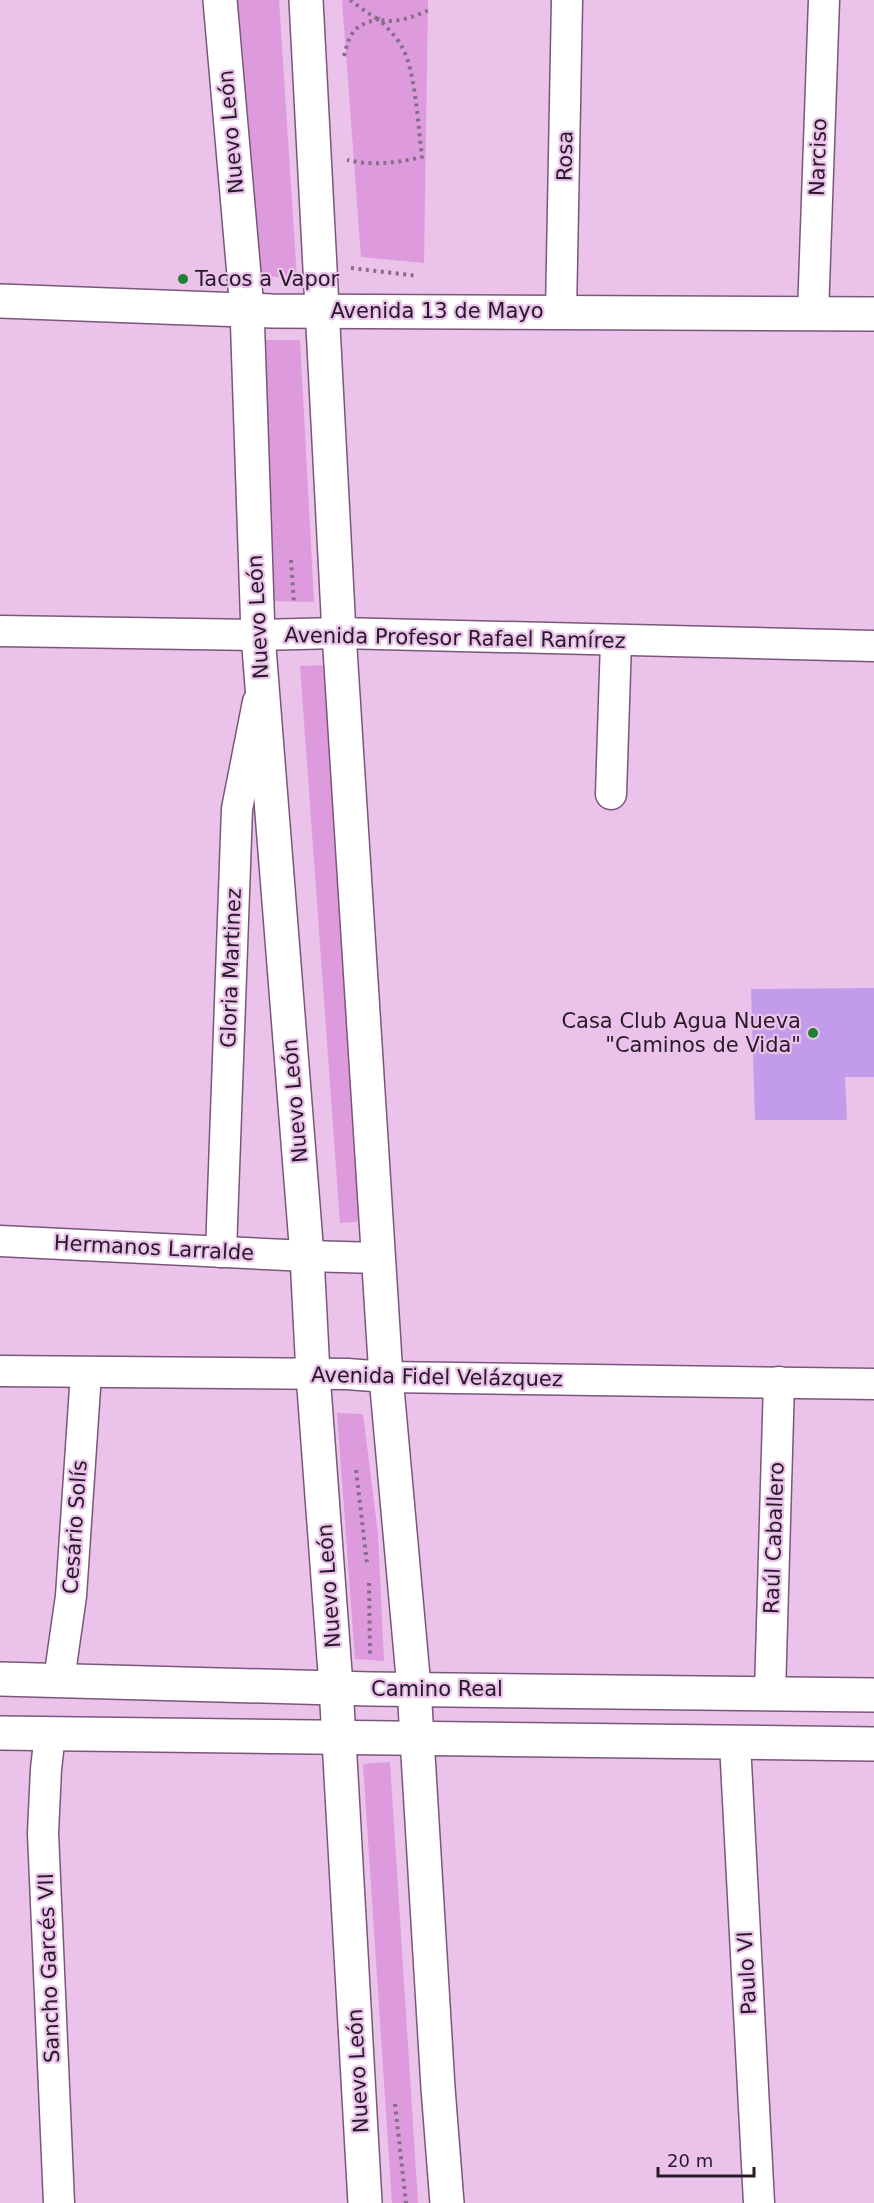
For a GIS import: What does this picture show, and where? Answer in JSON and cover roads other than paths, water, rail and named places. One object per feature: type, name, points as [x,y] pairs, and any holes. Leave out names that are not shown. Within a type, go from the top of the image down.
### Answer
[{"type":"street","name":"Nuevo León","points":[[220,0],[247,309],[261,686],[307,1256],[313,1374],[336,1686],[365,2203]]},
{"type":"street","points":[[306,0],[339,633],[378,1257],[386,1377],[414,1688],[447,2203]]},
{"type":"street","name":"Rosa","points":[[561,312],[567,0]]},
{"type":"street","name":"Narciso","points":[[813,314],[824,0]]},
{"type":"street","name":"Avenida 13 de Mayo","points":[[0,301],[247,309],[874,315]]},
{"type":"street","name":"Avenida Profesor Rafael Ramírez","points":[[0,631],[258,635],[339,633],[874,646]]},
{"type":"street","points":[[611,794],[616,641]]},
{"type":"street","name":"Gloria Martinez","points":[[221,1252],[237,809],[261,686]]},
{"type":"street","name":"Hermanos Larralde","points":[[0,1241],[307,1256],[378,1257]]},
{"type":"street","name":"Avenida Fidel Velázquez","points":[[0,1371],[874,1384]]},
{"type":"street","name":"Cesário Solís","points":[[59,1680],[71,1596],[86,1373]]},
{"type":"street","name":"Raúl Caballero","points":[[770,1693],[778,1382]]},
{"type":"street","name":"Camino Real","points":[[0,1679],[336,1686],[371,1689],[874,1695]]},
{"type":"street","points":[[0,1733],[874,1744]]},
{"type":"street","name":"Sancho Garcés VII","points":[[50,1734],[43,1833],[59,2203]]},
{"type":"street","name":"Paulo VI","points":[[735,1743],[759,2203]]},
{"type":"place","name":"Tacos a Vapor","points":[[183,279]]},
{"type":"place","name":"Casa Club Agua Nueva \"Caminos de Vida\"","points":[[813,1033]]}]
